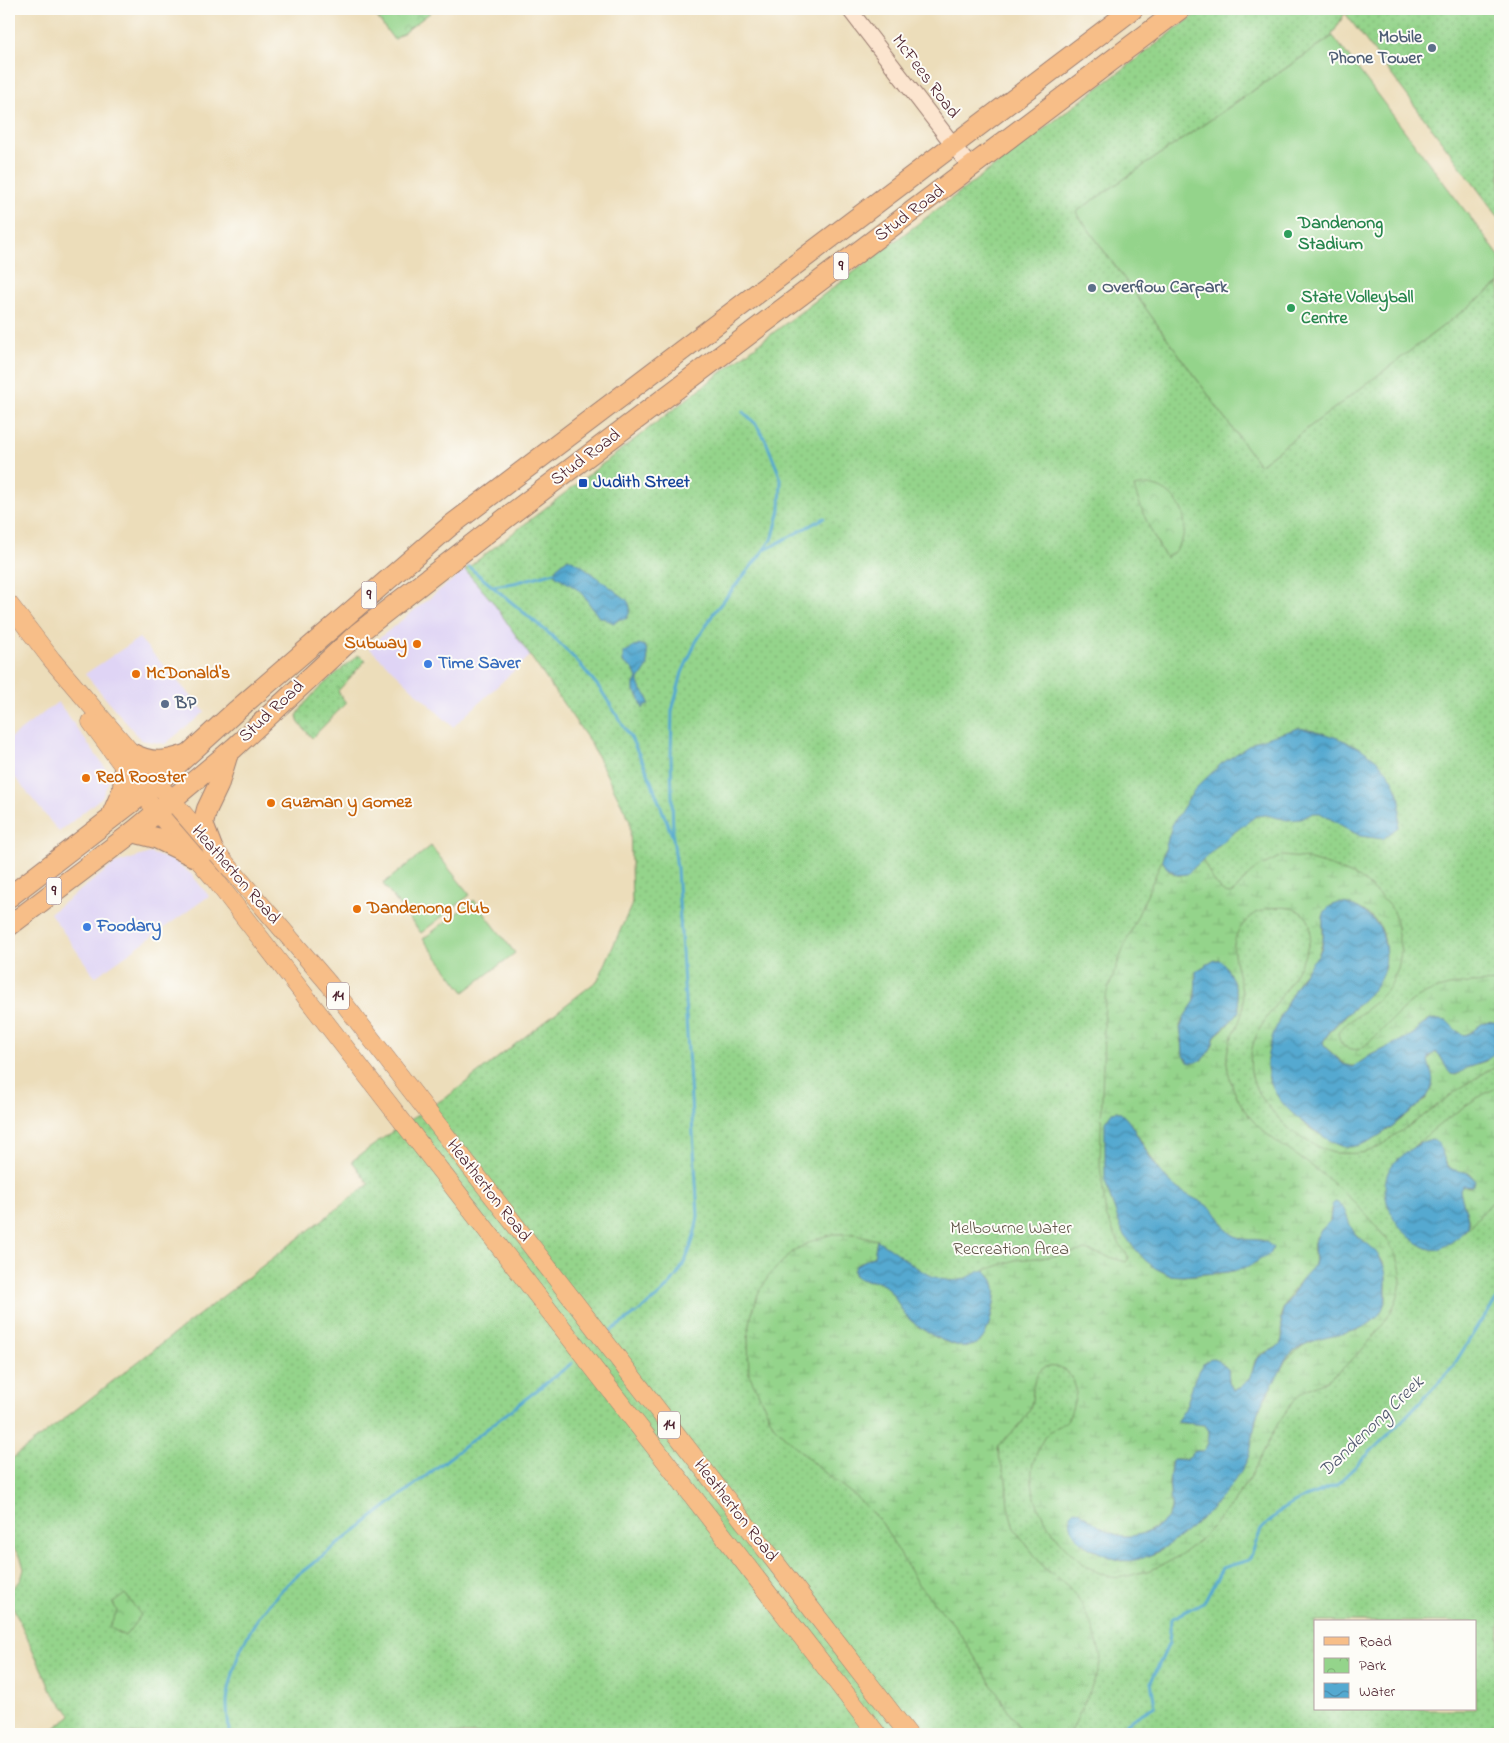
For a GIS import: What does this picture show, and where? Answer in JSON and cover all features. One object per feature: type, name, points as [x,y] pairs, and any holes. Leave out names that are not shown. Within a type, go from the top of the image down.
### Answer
[{"type":"highway","name":"Stud Road","points":[[9,897],[150,788],[450,526],[952,144],[1133,9]]},
{"type":"highway","name":"Stud Road","points":[[9,926],[133,832],[228,753],[357,634],[515,511],[1180,9]]},
{"type":"highway","points":[[213,850],[203,824],[207,809],[218,786],[228,753]]},
{"type":"highway","points":[[110,819],[123,789],[128,761],[144,759],[156,762],[169,761],[188,755]]},
{"type":"highway","points":[[133,832],[156,838],[193,856]]},
{"type":"main road","name":"Heatherton Road","points":[[9,604],[52,660],[77,702],[164,806],[193,856],[213,877],[878,1734]]},
{"type":"main road","name":"Heatherton Road","points":[[164,806],[213,850],[329,984],[908,1734]]},
{"type":"main road","points":[[379,1090],[399,1075]]},
{"type":"main road","points":[[402,1120],[422,1105]]},
{"type":"street","name":"McFees Road","points":[[849,9],[971,168]]},
{"type":"shaded area","points":[[465,570],[492,601],[530,656],[453,727],[368,647]]},
{"type":"shaded area","points":[[139,638],[205,712],[165,744],[141,740],[85,674]]},
{"type":"shaded area","points":[[58,702],[111,776],[102,797],[59,832],[9,770],[9,739]]},
{"type":"shaded area","points":[[150,853],[174,861],[191,874],[209,896],[95,977],[50,913],[115,864]]},
{"type":"green space","points":[[371,9],[428,9],[431,12],[394,40]]},
{"type":"green space","name":"Melbourne Water Recreation Area","points":[[1203,9],[1500,9],[1500,219],[1345,13],[1331,37],[1076,212],[1259,465],[1500,283],[1500,1734],[47,1734],[71,1715],[51,1690],[9,1598],[9,1591],[21,1580],[24,1569],[21,1558],[9,1542],[9,1487],[12,1484],[9,1479],[9,1461],[369,1184],[352,1161],[397,1128],[451,1094],[598,980],[632,904],[630,821],[590,742],[492,601],[465,570],[757,345]]},
{"type":"green space","name":"Dandenong Stadium","points":[[1333,36],[1500,257],[1500,283],[1259,465],[1076,212]]},
{"type":"green space","points":[[1147,485],[1160,488],[1170,495],[1178,504],[1183,515],[1185,526],[1183,538],[1176,549],[1166,558],[1148,524],[1134,487]]},
{"type":"green space","points":[[358,655],[366,660],[338,691],[346,703],[312,738],[299,723],[297,716],[316,691]]},
{"type":"green space","points":[[431,846],[470,895],[421,933],[383,884]]},
{"type":"green space","points":[[1281,856],[1303,858],[1328,865],[1360,878],[1394,911],[1401,952],[1398,969],[1390,987],[1372,1005],[1345,1025],[1338,1033],[1340,1041],[1344,1046],[1358,1050],[1366,1045],[1399,1013],[1423,995],[1444,987],[1467,983],[1500,983],[1500,1025],[1494,1022],[1484,1023],[1464,1035],[1447,1021],[1427,1020],[1407,1038],[1371,1055],[1355,1066],[1347,1066],[1325,1047],[1323,1042],[1338,1023],[1372,990],[1384,969],[1386,954],[1381,928],[1376,921],[1361,909],[1352,905],[1334,904],[1323,917],[1323,940],[1318,956],[1302,975],[1280,1017],[1267,1059],[1269,1080],[1279,1098],[1309,1128],[1342,1146],[1363,1144],[1388,1130],[1425,1100],[1431,1089],[1432,1081],[1428,1061],[1433,1053],[1438,1053],[1451,1074],[1456,1075],[1470,1066],[1486,1061],[1494,1052],[1495,1041],[1500,1036],[1500,1065],[1473,1080],[1372,1150],[1349,1154],[1336,1153],[1303,1139],[1276,1116],[1258,1092],[1251,1073],[1250,1060],[1257,1034],[1304,957],[1310,940],[1310,926],[1304,915],[1300,912],[1284,907],[1263,910],[1243,924],[1236,938],[1234,953],[1243,1007],[1241,1018],[1229,1044],[1227,1057],[1229,1075],[1235,1093],[1255,1124],[1339,1188],[1381,1231],[1399,1262],[1401,1277],[1399,1291],[1395,1304],[1387,1318],[1358,1354],[1332,1376],[1295,1399],[1278,1424],[1246,1483],[1208,1532],[1175,1558],[1157,1567],[1126,1576],[1115,1577],[1101,1574],[1077,1559],[1056,1537],[1038,1505],[1032,1481],[1034,1461],[1046,1435],[1068,1419],[1076,1393],[1073,1380],[1064,1370],[1052,1366],[1040,1371],[1035,1379],[1031,1405],[1025,1418],[998,1447],[1006,1480],[1008,1506],[1014,1528],[1044,1568],[1068,1586],[1080,1602],[1093,1627],[1101,1657],[1098,1673],[1070,1734],[1023,1734],[955,1626],[917,1583],[882,1523],[856,1497],[815,1465],[774,1426],[749,1374],[748,1339],[751,1317],[758,1294],[768,1277],[780,1264],[795,1250],[816,1239],[833,1234],[856,1234],[877,1240],[874,1256],[856,1265],[853,1271],[855,1276],[885,1286],[892,1293],[906,1316],[920,1328],[951,1344],[961,1346],[971,1346],[978,1343],[984,1337],[989,1325],[995,1290],[992,1279],[985,1270],[1015,1260],[1048,1257],[1085,1250],[1126,1262],[1128,1256],[1120,1245],[1106,1216],[1100,1164],[1105,998],[1124,947],[1162,860],[1172,873],[1182,875],[1202,859],[1215,883],[1224,892],[1229,894],[1234,892],[1253,871]],"holes":[[[1215,960],[1219,960],[1227,969],[1235,988],[1239,1008],[1227,1026],[1215,1036],[1212,1047],[1202,1060],[1183,1054],[1180,1025],[1195,1001],[1196,971]],[[1117,1111],[1122,1115],[1139,1137],[1159,1169],[1175,1186],[1208,1207],[1234,1236],[1246,1240],[1265,1241],[1271,1253],[1243,1269],[1182,1276],[1114,1208],[1108,1191],[1112,1112]],[[1331,1208],[1383,1261],[1386,1279],[1386,1301],[1377,1316],[1358,1330],[1320,1338],[1305,1344],[1286,1360],[1258,1411],[1247,1460],[1229,1488],[1202,1518],[1182,1534],[1156,1553],[1139,1559],[1121,1561],[1093,1550],[1082,1543],[1072,1528],[1070,1518],[1075,1510],[1104,1529],[1121,1536],[1130,1536],[1151,1530],[1167,1518],[1171,1506],[1169,1485],[1171,1462],[1174,1459],[1187,1460],[1194,1451],[1203,1451],[1208,1441],[1209,1431],[1205,1425],[1177,1422],[1185,1409],[1198,1373],[1206,1362],[1212,1360],[1221,1363],[1228,1369],[1229,1382],[1233,1390],[1237,1389],[1248,1380],[1256,1359],[1279,1345],[1283,1335],[1281,1316],[1284,1308],[1296,1286],[1314,1266],[1313,1249],[1315,1239],[1330,1221]]]},
{"type":"green space","points":[[474,900],[515,953],[464,992],[423,939]]},
{"type":"green space","points":[[1500,1086],[1500,1194],[1464,1232],[1467,1227],[1468,1217],[1460,1189],[1463,1185],[1469,1187],[1473,1185],[1473,1176],[1467,1172],[1452,1169],[1432,1139],[1413,1147],[1465,1106]]},
{"type":"green space","points":[[125,1594],[141,1615],[125,1636],[109,1627],[117,1611],[113,1603]]},
{"type":"water","points":[[568,558],[581,565],[626,599],[630,609],[626,619],[620,619],[614,623],[598,616],[580,591],[555,575],[556,568]]},
{"type":"water","points":[[639,644],[645,646],[648,666],[639,680],[639,686],[648,698],[649,705],[645,705],[643,709],[639,697],[634,691],[634,684],[637,678],[633,669],[623,662],[623,653]]},
{"type":"water","points":[[1299,728],[1346,741],[1375,758],[1395,784],[1400,800],[1398,827],[1383,839],[1360,836],[1320,813],[1313,813],[1301,819],[1287,820],[1266,815],[1256,816],[1228,837],[1187,874],[1177,875],[1167,868],[1162,860],[1172,825],[1195,789],[1221,764],[1256,741]]},
{"type":"water","points":[[1339,903],[1354,906],[1371,918],[1381,930],[1385,946],[1385,963],[1381,977],[1374,989],[1342,1018],[1323,1042],[1325,1047],[1343,1064],[1353,1067],[1371,1055],[1412,1035],[1429,1019],[1447,1021],[1464,1035],[1484,1023],[1494,1022],[1500,1025],[1500,1036],[1491,1057],[1458,1073],[1451,1074],[1436,1052],[1430,1056],[1428,1061],[1433,1082],[1428,1095],[1423,1101],[1376,1137],[1362,1144],[1348,1147],[1339,1145],[1324,1137],[1287,1108],[1273,1089],[1267,1066],[1271,1042],[1283,1011],[1299,981],[1318,956],[1323,943],[1324,913],[1332,905]]},
{"type":"water","points":[[1215,960],[1220,960],[1228,970],[1234,984],[1239,1011],[1215,1036],[1208,1053],[1199,1061],[1192,1063],[1188,1062],[1183,1054],[1180,1029],[1186,1014],[1195,1001],[1196,971]]},
{"type":"water","points":[[1117,1111],[1128,1121],[1153,1161],[1169,1182],[1212,1209],[1226,1229],[1232,1234],[1240,1238],[1264,1241],[1273,1248],[1271,1253],[1243,1269],[1182,1276],[1169,1275],[1145,1260],[1122,1231],[1105,1179],[1105,1122],[1112,1112]]},
{"type":"water","points":[[1432,1139],[1439,1144],[1448,1166],[1470,1174],[1475,1182],[1472,1186],[1463,1185],[1460,1189],[1468,1218],[1467,1228],[1443,1248],[1435,1250],[1421,1245],[1404,1232],[1391,1213],[1385,1191],[1389,1170],[1394,1163],[1414,1147]]},
{"type":"water","points":[[1335,1202],[1343,1208],[1353,1230],[1373,1248],[1383,1264],[1386,1276],[1386,1297],[1379,1315],[1368,1324],[1355,1330],[1309,1343],[1296,1350],[1285,1360],[1260,1407],[1256,1418],[1250,1453],[1240,1472],[1216,1504],[1183,1534],[1167,1546],[1150,1555],[1130,1561],[1110,1557],[1085,1545],[1076,1537],[1071,1526],[1071,1514],[1075,1510],[1104,1529],[1121,1536],[1130,1536],[1152,1530],[1168,1517],[1171,1511],[1170,1480],[1172,1460],[1187,1460],[1194,1451],[1203,1451],[1208,1441],[1209,1431],[1205,1425],[1176,1422],[1185,1409],[1194,1380],[1201,1366],[1206,1361],[1212,1359],[1218,1361],[1228,1369],[1229,1382],[1233,1390],[1240,1388],[1249,1379],[1257,1358],[1276,1348],[1281,1343],[1283,1335],[1281,1319],[1283,1310],[1302,1279],[1313,1267],[1315,1260],[1314,1243],[1320,1231],[1330,1221],[1332,1205]]},
{"type":"water","points":[[877,1240],[916,1267],[937,1278],[960,1280],[985,1270],[993,1280],[995,1295],[989,1325],[981,1340],[971,1346],[961,1346],[951,1344],[930,1334],[906,1316],[892,1293],[885,1286],[855,1276],[853,1271],[856,1265],[874,1256]]},
{"type":"waterway","points":[[673,835],[672,711],[682,673],[696,642],[715,611],[773,537],[780,510],[781,479],[766,441],[756,424],[743,412]]},
{"type":"waterway","points":[[765,550],[824,518]]},
{"type":"waterway","points":[[469,567],[552,636],[579,663],[601,690],[631,738],[647,771],[673,838],[677,868],[698,1216],[687,1257],[669,1286],[643,1308],[609,1332]]},
{"type":"waterway","points":[[493,586],[514,583],[555,572]]},
{"type":"waterway","name":"Dandenong Creek","points":[[1124,1734],[1126,1723],[1155,1706],[1151,1682],[1169,1643],[1171,1619],[1205,1601],[1222,1568],[1249,1560],[1261,1530],[1281,1510],[1305,1497],[1336,1485],[1395,1428],[1452,1368],[1481,1321],[1500,1295]]},
{"type":"waterway","points":[[229,1734],[227,1700],[236,1662],[241,1648],[255,1623],[273,1600],[294,1578],[572,1363]]},
{"type":"place","name":"Mobile Phone Tower","points":[[1432,48]]},
{"type":"place","name":"Dandenong Stadium","points":[[1288,234]]},
{"type":"place","name":"Overflow Carpark","points":[[1092,288]]},
{"type":"place","name":"State Volleyball Centre","points":[[1291,308]]},
{"type":"place","name":"Judith Street","points":[[583,483]]},
{"type":"place","name":"Subway","points":[[417,644]]},
{"type":"place","name":"Time Saver","points":[[428,664]]},
{"type":"place","name":"McDonald's","points":[[136,674]]},
{"type":"place","name":"BP","points":[[165,704]]},
{"type":"place","name":"Red Rooster","points":[[86,778]]},
{"type":"place","name":"Guzman y Gomez","points":[[271,803]]},
{"type":"place","name":"Dandenong Club","points":[[357,909]]},
{"type":"place","name":"Foodary","points":[[87,927]]}]
